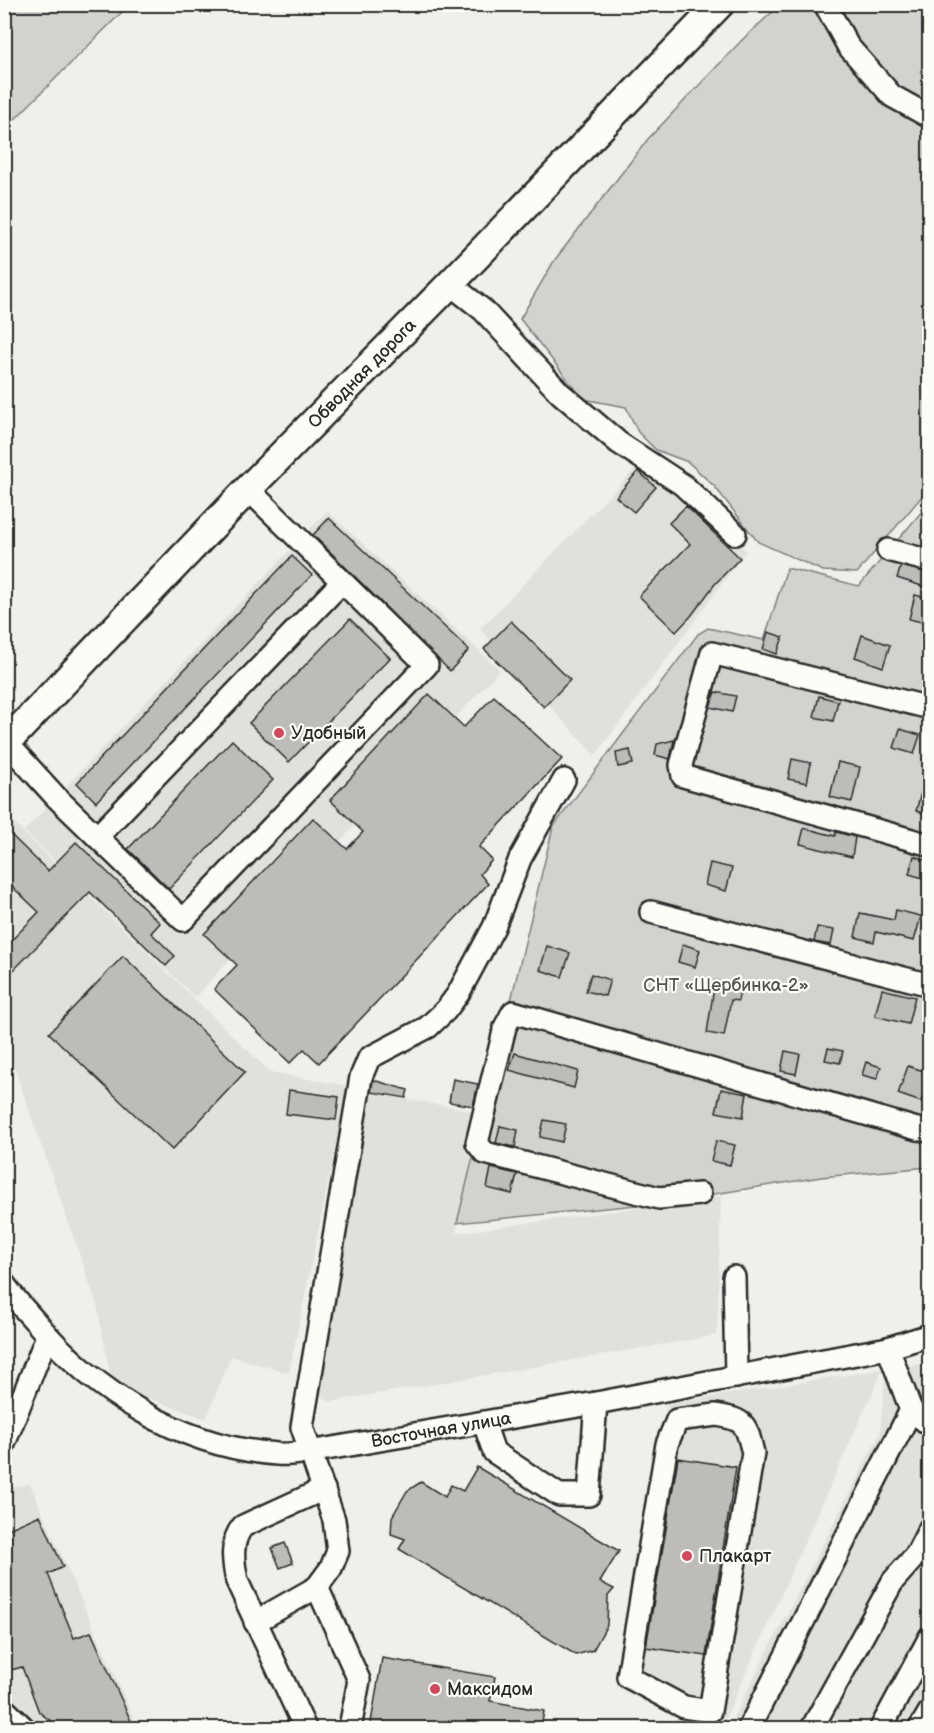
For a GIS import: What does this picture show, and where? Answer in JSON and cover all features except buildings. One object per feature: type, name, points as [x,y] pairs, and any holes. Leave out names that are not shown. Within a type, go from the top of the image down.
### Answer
[{"type":"main road","name":"Обводная дорога","points":[[6,744],[248,489],[720,4]]},
{"type":"street","points":[[825,4],[848,46],[892,96],[930,117]]},
{"type":"street","points":[[450,284],[483,310],[560,393],[619,443],[683,485],[735,534]]},
{"type":"street","points":[[6,744],[56,797],[183,920],[427,665],[248,489]]},
{"type":"street","points":[[888,550],[930,561]]},
{"type":"street","points":[[98,837],[342,582]]},
{"type":"street","points":[[930,708],[712,653],[681,765],[683,776],[930,845]]},
{"type":"street","points":[[255,1622],[317,1587],[331,1568],[338,1551],[334,1520],[302,1427],[361,1077],[369,1058],[428,1027],[447,1011],[459,994],[494,927],[520,860],[564,780]]},
{"type":"street","points":[[651,912],[930,985]]},
{"type":"street","points":[[700,1194],[659,1198],[485,1153],[477,1143],[505,1027],[513,1012],[930,1131]]},
{"type":"street","points":[[734,1277],[736,1377]]},
{"type":"street","name":"Восточная улица","points":[[4,1284],[47,1336],[96,1383],[125,1402],[178,1430],[231,1448],[279,1454],[309,1452],[596,1403],[888,1348],[930,1335]]},
{"type":"street","points":[[4,1444],[47,1336]]},
{"type":"street","points":[[888,1348],[930,1425]]},
{"type":"street","points":[[710,1381],[716,1415]]},
{"type":"street","points":[[484,1423],[494,1452],[559,1494],[589,1495],[596,1403]]},
{"type":"street","points":[[749,1728],[921,1409]]},
{"type":"street","points":[[716,1415],[734,1418],[747,1428],[753,1454],[710,1711],[684,1707],[628,1677],[667,1444],[677,1420],[716,1415]]},
{"type":"street","points":[[304,1728],[237,1581],[233,1565],[236,1534],[243,1526],[324,1489]]},
{"type":"street","points":[[812,1728],[893,1581],[916,1555],[930,1528]]},
{"type":"street","points":[[317,1587],[359,1680],[350,1728]]},
{"type":"street","points":[[881,1728],[930,1637]]},
{"type":"street","points":[[4,1709],[24,1728]]},
{"type":"street","points":[[920,1728],[930,1711]]},
{"type":"shaded area","points":[[642,462],[746,551],[595,756],[480,629]]},
{"type":"shaded area","name":"Удобный","points":[[327,511],[500,670],[195,997],[24,831]]},
{"type":"shaded area","points":[[14,823],[270,1072],[348,1086],[289,1373],[231,1356],[206,1419],[137,1394],[111,1379],[97,1305],[5,1041],[4,833]]},
{"type":"shaded area","points":[[369,1093],[481,1112],[456,1233],[721,1196],[717,1335],[330,1402],[319,1394]]},
{"type":"shaded area","points":[[929,1363],[929,1728],[728,1728],[880,1434],[886,1369]]},
{"type":"shaded area","points":[[883,1369],[721,1728],[709,1728],[620,1676],[667,1404]]},
{"type":"shaded area","points":[[30,1484],[138,1728],[5,1728],[4,1489]]},
{"type":"green space","points":[[4,5],[129,5],[5,129]]},
{"type":"green space","points":[[780,5],[816,5],[929,123],[929,488],[857,573],[823,571],[758,542],[715,487],[688,462],[656,450],[638,432],[626,407],[583,399],[520,319],[554,261],[648,139],[743,39]]},
{"type":"green space","points":[[832,5],[929,5],[929,108],[890,82],[849,35]]},
{"type":"green space","name":"СНТ «Щербинка-2»","points":[[929,503],[929,1167],[821,1177],[657,1203],[457,1223],[553,827],[698,634],[708,628],[764,640],[787,568],[859,586]]},
{"type":"place","name":"Удобный","points":[[279,733]]},
{"type":"place","name":"Плакарт","points":[[687,1556]]},
{"type":"place","name":"Максидом","points":[[435,1689]]}]
